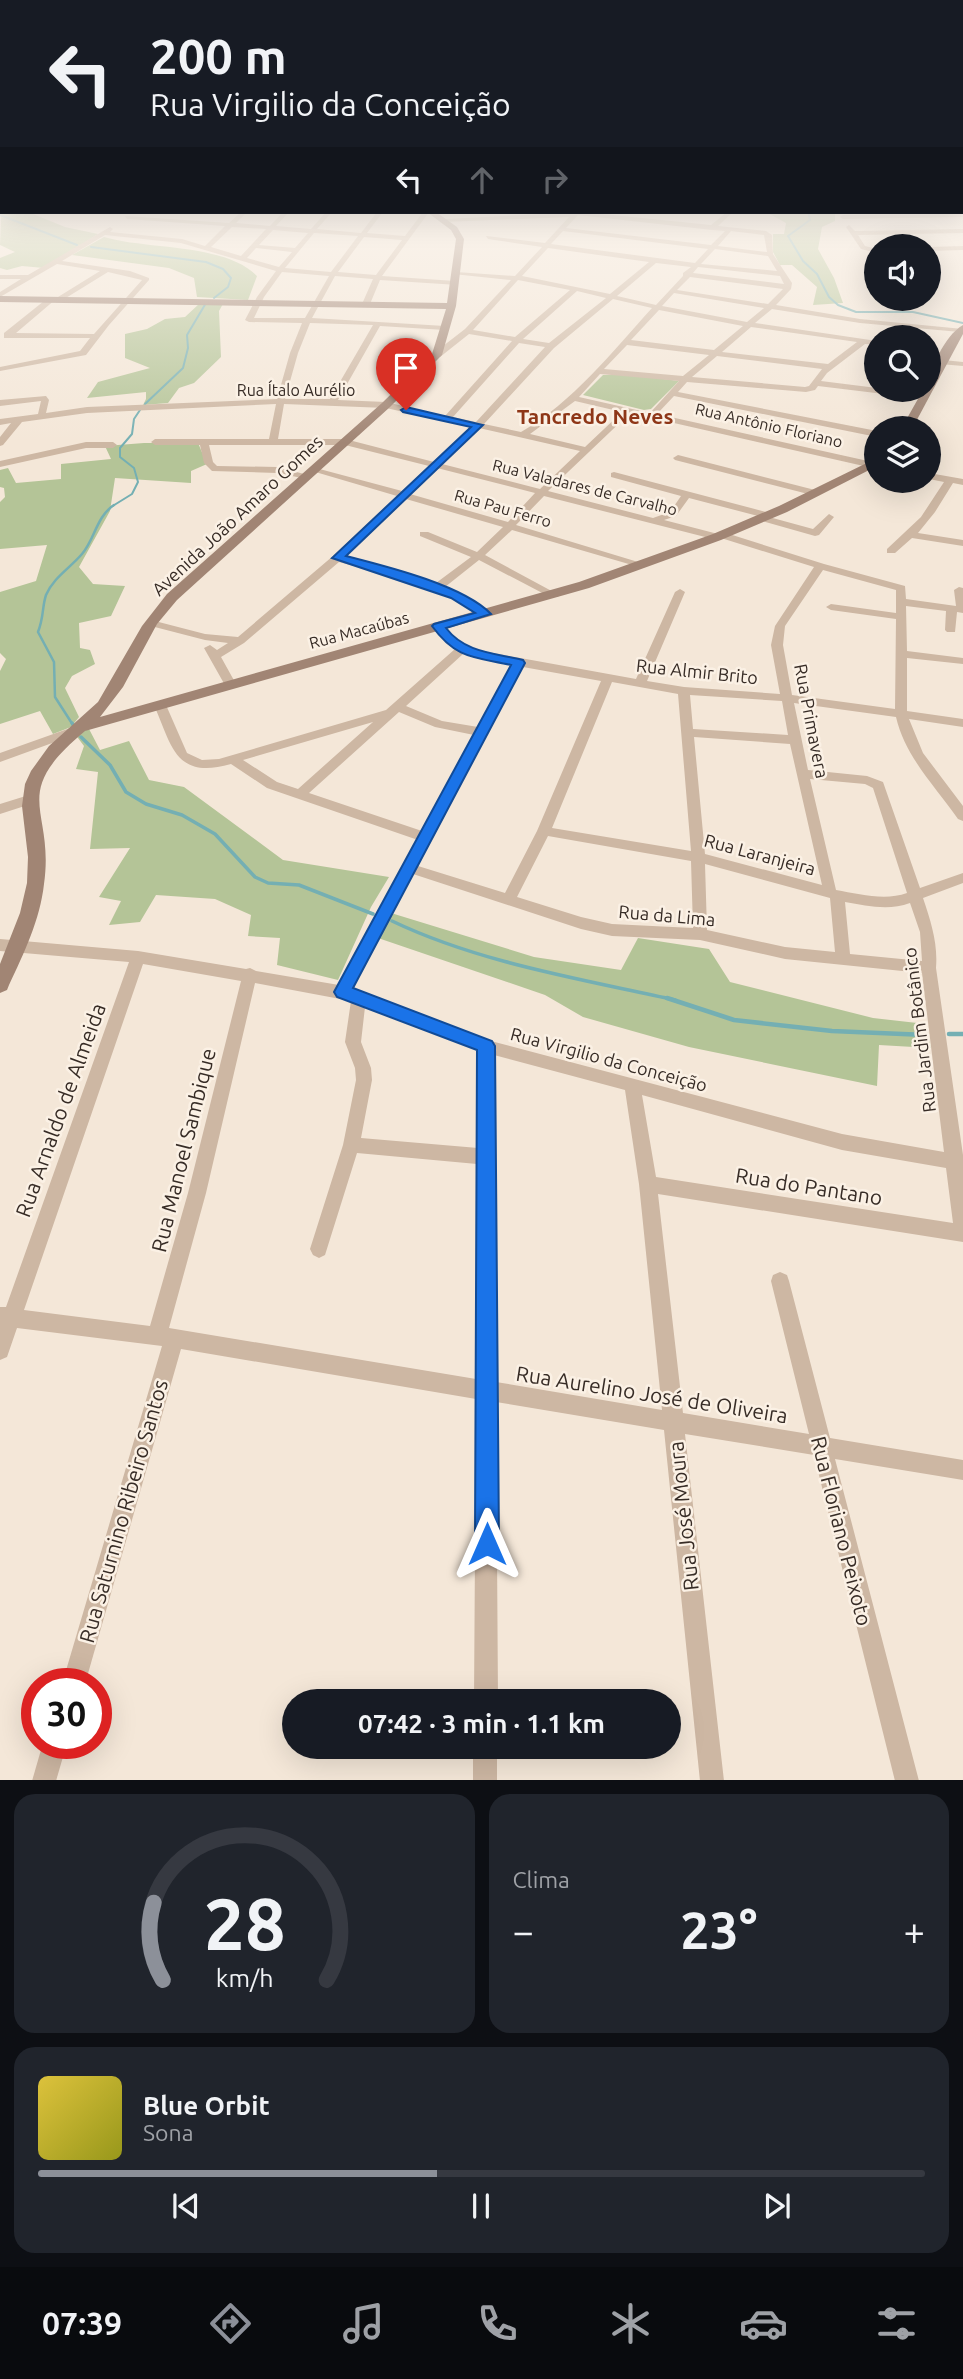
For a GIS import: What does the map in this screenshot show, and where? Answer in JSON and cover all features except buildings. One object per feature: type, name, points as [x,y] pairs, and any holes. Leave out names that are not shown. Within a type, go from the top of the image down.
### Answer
[{"type":"street","points":[[0,297],[27,277]]},
{"type":"street","points":[[5,334],[93,277]]},
{"type":"street","points":[[0,369],[83,354],[95,336],[146,281],[146,277]]},
{"type":"street","points":[[275,277],[249,317],[250,321],[307,320],[445,328]]},
{"type":"street","points":[[272,441],[281,401],[307,320],[331,277]]},
{"type":"street","points":[[367,277],[519,278],[748,326],[864,341]]},
{"type":"street","points":[[214,656],[240,641],[337,558],[478,425],[551,346],[636,277]]},
{"type":"street","points":[[523,435],[573,398],[683,277]]},
{"type":"street","points":[[709,277],[788,287]]},
{"type":"street","points":[[783,277],[788,287]]},
{"type":"street","points":[[366,304],[377,278]]},
{"type":"street","points":[[438,355],[468,331],[519,278]]},
{"type":"street","points":[[438,355],[455,279]]},
{"type":"street","points":[[652,415],[687,378],[748,326],[788,287]]},
{"type":"street","points":[[447,419],[518,340],[575,289]]},
{"type":"street","points":[[672,291],[873,322],[962,329],[941,364]]},
{"type":"street","points":[[0,297],[451,306]]},
{"type":"street","points":[[333,402],[378,323]]},
{"type":"street","points":[[468,331],[551,346]]},
{"type":"street","points":[[5,334],[95,336]]},
{"type":"street","points":[[814,386],[829,367],[864,341]]},
{"type":"street","points":[[625,342],[829,367]]},
{"type":"street","name":"Avenida João Amaro Gomes","points":[[0,985],[9,946],[36,876],[28,816],[29,800],[33,782],[48,754],[107,699],[151,623],[186,584],[438,355]]},
{"type":"street","points":[[941,357],[963,364]]},
{"type":"street","points":[[598,371],[799,391],[814,386],[864,388]]},
{"type":"street","points":[[672,393],[864,431]]},
{"type":"street","points":[[0,403],[38,398],[45,401],[41,414]]},
{"type":"street","name":"Rua Antônio Floriano","points":[[573,398],[864,462]]},
{"type":"street","name":"Rua Ítalo Aurélio","points":[[0,422],[41,414],[281,401],[333,402],[386,405],[588,450]]},
{"type":"street","points":[[437,588],[478,556],[541,492],[629,410]]},
{"type":"street","points":[[0,443],[20,418]]},
{"type":"street","name":"Rua Pau Ferro","points":[[204,441],[209,463],[215,469],[311,472],[404,495],[643,565]]},
{"type":"street","name":"Rua Valadares de Carvalho","points":[[156,442],[345,442],[719,536],[896,585],[903,597],[959,609]]},
{"type":"street","points":[[0,464],[86,445],[113,446]]},
{"type":"street","points":[[678,458],[816,493]]},
{"type":"street","name":"Rua Macaúbas","points":[[0,758],[131,713],[554,595],[719,536],[864,469]]},
{"type":"street","points":[[614,475],[688,494],[815,533],[829,517]]},
{"type":"street","points":[[941,478],[963,481]]},
{"type":"street","points":[[891,551],[912,535],[935,507],[950,480]]},
{"type":"street","points":[[655,521],[673,513],[688,494]]},
{"type":"street","points":[[424,534],[478,556],[554,595]]},
{"type":"street","points":[[912,535],[963,542]]},
{"type":"street","points":[[337,558],[437,588],[455,595],[485,614]]},
{"type":"street","name":"Rua Primavera","points":[[820,566],[778,633],[777,645],[794,740],[834,894],[843,959]]},
{"type":"street","points":[[951,630],[959,609],[959,590]]},
{"type":"street","points":[[640,684],[680,592]]},
{"type":"street","points":[[903,597],[900,654],[903,729],[913,749],[963,816]]},
{"type":"street","points":[[831,607],[902,617]]},
{"type":"street","points":[[151,623],[205,637],[240,641]]},
{"type":"street","points":[[300,794],[462,649],[451,642],[439,626]]},
{"type":"street","points":[[205,637],[230,684]]},
{"type":"street","name":"Rua Almir Brito","points":[[462,649],[519,663],[684,691],[788,698],[901,712],[963,723]]},
{"type":"street","points":[[900,654],[963,661]]},
{"type":"street","points":[[319,1250],[351,1145],[364,1080],[360,1055],[353,1042],[351,995],[408,868],[519,663]]},
{"type":"street","points":[[509,898],[544,831],[608,678]]},
{"type":"street","points":[[684,691],[698,857],[700,934]]},
{"type":"street","points":[[107,699],[113,709],[131,713]]},
{"type":"street","points":[[160,705],[184,758],[202,764],[234,760],[394,710],[481,733]]},
{"type":"street","points":[[687,733],[794,740]]},
{"type":"street","points":[[234,760],[264,782],[425,837]]},
{"type":"street","name":"Rua Jardim Botânico","points":[[802,774],[867,780],[878,785],[927,932],[929,968],[959,1162],[963,1231]]},
{"type":"street","points":[[946,791],[963,792]]},
{"type":"street","points":[[0,809],[29,800]]},
{"type":"street","name":"Rua Laranjeira","points":[[544,831],[698,857],[834,894],[877,902],[900,901],[963,878]]},
{"type":"street","name":"Rua da Lima","points":[[408,868],[581,923],[612,930],[700,934],[785,953],[929,968]]},
{"type":"street","name":"Rua Virgilio da Conceição","points":[[9,946],[138,957],[250,974],[351,995],[486,1046],[842,1142],[959,1162]]},
{"type":"street","name":"Rua Arnaldo de Almeida","points":[[0,1350],[5,1317],[138,957]]},
{"type":"street","name":"Rua Manoel Sambique","points":[[166,1337],[197,1193],[250,974]]},
{"type":"street","points":[[486,1046],[486,1689]]},
{"type":"street","name":"Rua José Moura","points":[[632,1085],[648,1184],[712,1780]]},
{"type":"street","points":[[351,1145],[487,1157]]},
{"type":"street","name":"Rua do Pantano","points":[[648,1184],[963,1231]]},
{"type":"street","name":"Rua Floriano Peixoto","points":[[780,1281],[907,1780]]},
{"type":"street","name":"Rua Aurelino José de Oliveira","points":[[5,1317],[166,1337],[963,1470]]},
{"type":"street","name":"Rua Saturnino Ribeiro Santos","points":[[77,1668],[166,1337]]},
{"type":"street","points":[[44,1780],[50,1759]]},
{"type":"street","points":[[485,1759],[485,1780]]},
{"type":"green space","points":[[192,277],[257,277],[248,300],[197,297]]},
{"type":"green space","points":[[806,277],[833,277],[843,303],[813,305],[817,287]]},
{"type":"green space","points":[[224,302],[219,311],[221,357],[194,383],[179,388],[168,403],[143,405],[146,392],[87,398],[98,382],[150,368],[125,358],[125,334],[147,329],[165,319],[185,317],[199,304]]},
{"type":"green space","points":[[603,375],[632,375],[679,381],[651,409],[644,410],[583,395]]},
{"type":"green space","points":[[198,443],[207,464],[191,471],[191,483],[115,478],[110,511],[79,567],[93,584],[125,586],[111,616],[79,623],[80,648],[90,650],[95,664],[72,676],[65,688],[79,717],[71,727],[53,734],[40,711],[0,724],[0,671],[6,659],[0,653],[0,592],[36,581],[47,545],[0,549],[0,502],[5,497],[4,488],[0,487],[0,470],[8,468],[16,483],[61,479],[61,464],[111,459],[105,446]]},
{"type":"green space","points":[[89,729],[100,750],[129,741],[149,780],[184,787],[283,860],[389,877],[371,907],[338,980],[277,965],[280,938],[248,936],[251,915],[215,899],[156,895],[140,922],[109,925],[121,901],[99,897],[130,848],[90,849],[98,772],[76,769],[84,746],[75,734]]},
{"type":"green space","points":[[391,913],[534,957],[621,970],[638,938],[709,949],[730,982],[873,1018],[926,1024],[931,1048],[879,1045],[877,1086],[689,1047],[583,1017],[545,995],[378,938]]},
{"type":"waterway","points":[[214,298],[228,287],[230,277]]},
{"type":"waterway","points":[[819,277],[829,297],[838,305],[856,312],[913,312],[963,323]]},
{"type":"waterway","points":[[145,404],[183,368],[188,348],[187,335],[206,303]]},
{"type":"waterway","points":[[113,506],[132,494],[138,482],[134,468],[120,457],[120,448],[132,434],[134,419],[140,410]]},
{"type":"waterway","points":[[73,725],[55,697],[54,662],[38,632],[49,589],[82,554],[99,522],[113,506]]},
{"type":"waterway","points":[[81,737],[110,765],[126,792],[146,804],[182,815],[215,834],[255,877],[268,883],[299,885],[373,914]]},
{"type":"waterway","points":[[392,921],[426,936],[495,959],[670,999]]},
{"type":"waterway","points":[[670,999],[675,1000]]},
{"type":"waterway","points":[[670,999],[734,1020],[832,1031],[926,1035]]},
{"type":"waterway","points":[[949,1034],[963,1034]]},
{"type":"district","name":"Tancredo Neves","points":[[595,416]]},
{"type":"route","points":[[406,410],[478,425],[337,558],[378,568],[455,595],[485,614],[439,626],[451,642],[467,652],[519,663],[343,992],[486,1046],[487,1544]]}]
